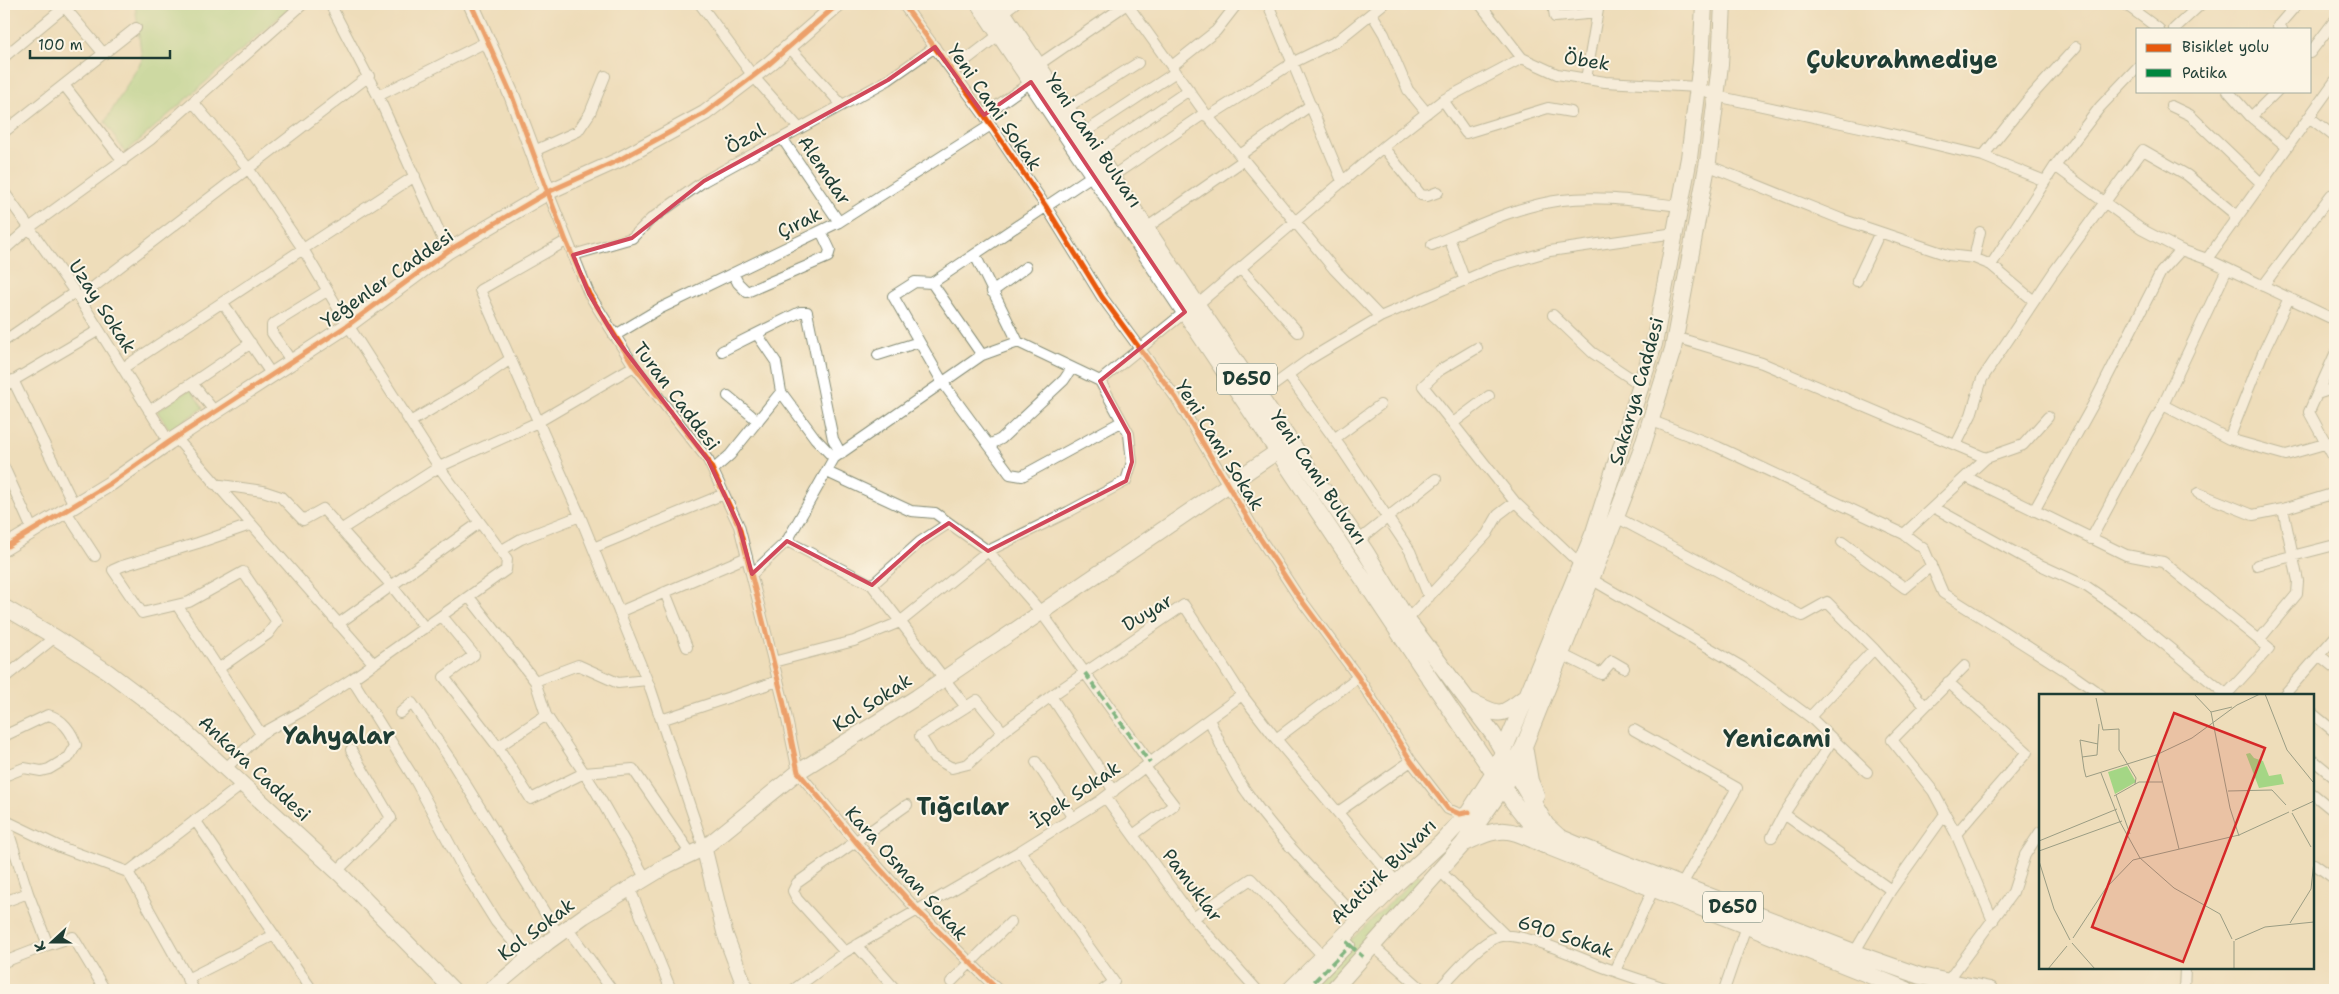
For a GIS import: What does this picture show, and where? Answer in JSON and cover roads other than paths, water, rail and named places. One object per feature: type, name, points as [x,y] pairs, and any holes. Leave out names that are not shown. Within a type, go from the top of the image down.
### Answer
[{"type":"main road","name":"Yeni Cami Bulvarı","points":[[978,4],[1094,175],[1191,309],[1259,396],[1358,541],[1407,620],[1470,701],[1512,769]]},
{"type":"main road","name":"Sakarya Caddesi","points":[[1489,780],[1527,696],[1594,532],[1654,344],[1680,206],[1698,86],[1704,4]]},
{"type":"main road","name":"Sakarya Caddesi","points":[[1512,769],[1524,746],[1616,516],[1650,420],[1675,337],[1707,165],[1716,96],[1723,4]]},
{"type":"main road","name":"Yeni Cami Bulvarı","points":[[1005,7],[1038,65],[1082,134],[1146,228],[1191,309],[1278,451],[1483,755],[1489,780],[1503,787],[1549,847]]},
{"type":"main road","points":[[1470,701],[1494,713],[1501,713],[1507,712],[1527,696]]},
{"type":"main road","points":[[1524,746],[1533,790],[1564,833],[1580,846]]},
{"type":"main road","name":"Atatürk Bulvarı","points":[[1333,990],[1463,844],[1503,787],[1512,769]]},
{"type":"main road","name":"D650","points":[[1512,769],[1546,825],[1559,837],[1854,953],[1920,976],[1990,990]]},
{"type":"main road","name":"Atatürk Bulvarı","points":[[1290,990],[1325,958],[1347,942],[1360,921],[1397,883],[1441,843],[1469,812],[1489,780]]},
{"type":"main road","points":[[1463,844],[1479,836],[1503,829],[1515,832],[1653,890],[1907,990]]},
{"type":"street","points":[[4,250],[29,228],[123,161],[193,102],[303,4]]},
{"type":"street","points":[[330,4],[369,76],[448,251]]},
{"type":"street","points":[[471,4],[548,192]]},
{"type":"street","points":[[700,4],[753,76],[798,127]]},
{"type":"street","name":"Yeğenler Caddesi","points":[[4,548],[111,482],[348,325],[448,251],[548,192],[619,160],[705,113],[789,47],[838,4]]},
{"type":"street","name":"Yeni Cami Sokak","points":[[903,4],[953,70],[1047,208],[1102,297],[1176,398],[1226,484],[1296,593],[1358,677],[1411,761],[1448,809],[1460,814],[1469,812]]},
{"type":"street","points":[[1038,65],[1127,4],[1206,115],[1334,269],[1380,317]]},
{"type":"street","points":[[1268,4],[1294,62],[1342,181]]},
{"type":"street","points":[[1111,177],[1206,115],[1294,62],[1337,41],[1383,4]]},
{"type":"street","name":"Öbek","points":[[1480,4],[1522,58],[1557,74],[1604,82],[1698,86],[1716,96],[1880,131],[1983,156],[2045,181]]},
{"type":"street","points":[[1553,4],[1555,17],[1598,8],[1586,79]]},
{"type":"street","points":[[2125,4],[2158,28]]},
{"type":"street","points":[[2175,28],[2201,4]]},
{"type":"street","points":[[2281,28],[2278,26],[2297,4]]},
{"type":"street","points":[[4,57],[65,5],[104,54]]},
{"type":"street","points":[[1082,134],[1174,69],[1216,31],[1233,5]]},
{"type":"street","points":[[1372,14],[1384,34],[1408,90],[1426,113]]},
{"type":"street","points":[[2312,50],[2335,20]]},
{"type":"street","points":[[4,132],[136,28]]},
{"type":"street","points":[[953,70],[1000,34]]},
{"type":"street","points":[[378,96],[488,42]]},
{"type":"street","points":[[789,47],[842,105]]},
{"type":"street","name":"Özal","points":[[573,255],[632,238],[651,219],[704,180],[782,138],[798,127],[888,80],[935,47]]},
{"type":"street","points":[[1983,156],[2026,102],[2076,47]]},
{"type":"street","points":[[1100,381],[1241,268],[1295,220],[1426,113],[1443,100],[1522,58]]},
{"type":"street","points":[[1066,108],[1138,63]]},
{"type":"street","points":[[1991,265],[2055,166],[2100,107],[2136,69]]},
{"type":"street","points":[[4,341],[77,295],[369,76]]},
{"type":"street","points":[[532,152],[578,131],[590,113],[606,76]]},
{"type":"street","points":[[984,115],[1031,82]]},
{"type":"street","points":[[2207,259],[2335,82]]},
{"type":"street","points":[[64,85],[123,161]]},
{"type":"street","points":[[1095,154],[1189,90]]},
{"type":"street","points":[[2229,92],[2251,117],[2287,147]]},
{"type":"street","points":[[2251,117],[2276,92]]},
{"type":"street","points":[[1443,100],[1466,133],[1548,108],[1571,112]]},
{"type":"street","points":[[193,102],[248,168],[303,249],[348,325],[439,467],[507,559],[506,570],[352,679],[304,710],[261,734],[226,768]]},
{"type":"street","points":[[1146,228],[1311,105]]},
{"type":"street","points":[[2171,106],[2190,115],[2261,183]]},
{"type":"street","points":[[2309,117],[2335,137]]},
{"type":"street","name":"Çırak","points":[[614,336],[659,309],[839,222],[991,125]]},
{"type":"street","name":"Alemdar","points":[[782,138],[839,222]]},
{"type":"street","points":[[1383,147],[1421,195],[1427,196],[1438,192]]},
{"type":"street","points":[[1956,445],[1971,415],[1982,379],[2034,300],[2144,150],[2187,175],[2237,216]]},
{"type":"street","points":[[1707,165],[1880,232],[1948,255],[1974,258],[1991,265],[2034,300]]},
{"type":"street","points":[[2055,166],[2104,204],[2141,229],[2181,250],[2207,259],[2335,320]]},
{"type":"street","points":[[1094,175],[932,283],[915,282],[892,296],[943,383],[1010,474],[1022,476],[1121,422]]},
{"type":"street","points":[[123,368],[224,304],[303,249],[415,176]]},
{"type":"street","name":"Uzay Sokak","points":[[4,192],[77,295],[149,411],[172,440],[214,484],[374,664]]},
{"type":"street","name":"Turan Caddesi","points":[[548,192],[566,241],[589,294],[634,366],[708,460],[739,526],[778,681],[798,772]]},
{"type":"street","points":[[2263,286],[2331,195],[2335,197]]},
{"type":"street","points":[[1432,245],[1511,211],[1562,200],[1615,199],[1680,206]]},
{"type":"street","points":[[733,273],[738,283],[748,292],[828,258],[830,250],[821,231]]},
{"type":"street","points":[[1857,281],[1880,232]]},
{"type":"street","points":[[1974,258],[1980,232]]},
{"type":"street","points":[[1259,396],[1288,375],[1380,317],[1495,267],[1550,251],[1675,233]]},
{"type":"street","points":[[1449,238],[1465,281]]},
{"type":"street","points":[[566,241],[480,290],[580,516],[647,680],[662,720],[697,851],[746,990]]},
{"type":"street","points":[[2034,511],[2095,401],[2161,272],[2181,250]]},
{"type":"street","points":[[773,662],[854,641],[900,622],[988,551],[1126,481],[1132,462],[1129,434],[1100,381],[1018,342],[975,255]]},
{"type":"street","points":[[992,292],[1026,267]]},
{"type":"street","points":[[1241,268],[1298,332]]},
{"type":"street","points":[[2091,539],[2163,405],[2227,269]]},
{"type":"street","points":[[932,283],[982,355]]},
{"type":"street","points":[[292,362],[272,332],[272,325],[327,290]]},
{"type":"street","points":[[2229,439],[2262,355],[2289,298]]},
{"type":"street","points":[[224,304],[272,375]]},
{"type":"street","points":[[722,351],[800,312],[807,312],[837,456]]},
{"type":"street","points":[[1554,315],[1594,353],[1641,385]]},
{"type":"street","points":[[95,556],[69,508],[8,383],[99,330]]},
{"type":"street","points":[[757,334],[776,362],[781,392],[815,438],[837,456]]},
{"type":"street","points":[[1675,337],[1762,363],[1986,458]]},
{"type":"street","points":[[878,355],[919,342]]},
{"type":"street","points":[[752,574],[787,541],[837,456],[982,355],[1018,342]]},
{"type":"street","points":[[149,411],[251,343]]},
{"type":"street","points":[[1477,348],[1440,370],[1423,386],[1515,502],[1580,564]]},
{"type":"street","points":[[2335,354],[2309,412],[2330,443],[2335,460]]},
{"type":"street","points":[[410,422],[471,386],[510,360]]},
{"type":"street","points":[[342,529],[439,467],[538,422],[634,366]]},
{"type":"street","points":[[989,445],[1002,439],[1057,387],[1072,368]]},
{"type":"street","points":[[1288,375],[1410,551],[1428,598]]},
{"type":"street","points":[[192,383],[215,412]]},
{"type":"street","points":[[2317,394],[2335,388]]},
{"type":"street","points":[[713,470],[730,455],[781,392]]},
{"type":"street","points":[[728,396],[758,421]]},
{"type":"street","points":[[1453,424],[1489,396]]},
{"type":"street","points":[[1334,439],[1380,405]]},
{"type":"street","points":[[2163,405],[2229,439],[2286,455],[2330,443]]},
{"type":"street","points":[[1904,534],[1986,458],[2023,445],[2048,417]]},
{"type":"street","points":[[1650,420],[1718,447],[1904,534],[1924,549],[1944,593],[2100,694]]},
{"type":"street","name":"Kol Sokak","points":[[491,990],[562,931],[646,879],[697,851],[798,772],[944,679],[1226,484],[1278,451]]},
{"type":"street","points":[[4,467],[32,529]]},
{"type":"street","points":[[827,472],[910,511],[935,513],[988,551],[1041,612],[1085,673],[1174,806],[1133,835]]},
{"type":"street","points":[[1966,477],[2126,555],[2163,562],[2269,648],[2227,694]]},
{"type":"street","points":[[1358,541],[1436,480]]},
{"type":"street","points":[[214,484],[263,491],[281,497],[303,520],[323,509],[392,586],[425,628]]},
{"type":"street","points":[[2198,493],[2253,515],[2283,509],[2335,493]]},
{"type":"street","points":[[593,548],[724,494]]},
{"type":"street","points":[[1407,620],[1487,534],[1498,515],[1515,502]]},
{"type":"street","points":[[1933,507],[2025,558],[2086,586],[2135,620],[2225,694]]},
{"type":"street","points":[[2258,640],[2297,594],[2298,581],[2283,509]]},
{"type":"street","points":[[502,550],[521,539],[580,516]]},
{"type":"street","points":[[1616,516],[1802,616],[1827,602],[1874,649],[1924,705]]},
{"type":"street","points":[[338,624],[479,523]]},
{"type":"street","points":[[872,585],[920,542],[949,523]]},
{"type":"street","points":[[218,668],[268,634],[277,622],[243,572],[189,602],[142,613],[113,570],[250,524]]},
{"type":"street","points":[[787,541],[872,585],[966,707],[977,700],[1003,732]]},
{"type":"street","points":[[1842,542],[1905,588],[1932,565]]},
{"type":"street","points":[[2257,565],[2335,545]]},
{"type":"street","points":[[619,612],[747,557]]},
{"type":"street","points":[[1591,579],[1742,667],[1810,717],[1867,772]]},
{"type":"street","points":[[665,592],[687,647]]},
{"type":"street","points":[[469,597],[535,681],[546,715],[584,772],[646,879]]},
{"type":"street","points":[[177,605],[261,734]]},
{"type":"street","name":"Duyar","points":[[966,707],[920,736],[932,757],[952,768],[968,764],[1003,732],[1050,696],[1184,605],[1242,695],[1276,739],[1397,883]]},
{"type":"street","name":"Ankara Caddesi","points":[[4,607],[55,637],[108,672],[176,722],[337,871],[453,990]]},
{"type":"street","points":[[442,616],[474,655],[444,677],[498,746],[531,799],[584,772],[634,769],[697,851]]},
{"type":"street","points":[[4,678],[55,637]]},
{"type":"street","points":[[2287,694],[2335,637]]},
{"type":"street","points":[[1810,717],[1874,649]]},
{"type":"street","points":[[1561,654],[1601,674],[1612,661],[1624,668]]},
{"type":"street","points":[[2319,655],[2335,668]]},
{"type":"street","points":[[535,681],[578,665],[618,683],[647,680]]},
{"type":"street","points":[[1965,666],[1924,705],[1892,740],[1933,792],[1956,834],[1993,921]]},
{"type":"street","points":[[1276,739],[1358,677]]},
{"type":"street","points":[[352,679],[415,780],[466,874],[491,914],[528,959]]},
{"type":"street","points":[[662,720],[778,681]]},
{"type":"street","points":[[1948,682],[2026,752],[1956,834]]},
{"type":"street","name":"İpek Sokak","points":[[793,990],[856,945],[1020,851],[1110,794],[1242,695]]},
{"type":"street","name":"Pamuklar","points":[[1050,696],[1133,835],[1193,918],[1257,990]]},
{"type":"street","points":[[400,713],[412,703],[562,931],[612,990]]},
{"type":"street","points":[[4,736],[48,715],[58,719],[70,732],[76,745],[74,752],[69,757],[49,769],[41,771],[24,768],[4,776]]},
{"type":"street","points":[[498,746],[546,715]]},
{"type":"street","points":[[2314,715],[2335,732]]},
{"type":"street","points":[[1209,719],[1232,768],[1248,795],[1293,849],[1360,921]]},
{"type":"street","points":[[1634,730],[1737,788],[1681,886]]},
{"type":"street","points":[[1772,837],[1784,814],[1833,739]]},
{"type":"street","points":[[337,871],[391,818],[351,750]]},
{"type":"street","points":[[1338,812],[1411,761]]},
{"type":"street","points":[[2314,761],[2335,778]]},
{"type":"street","points":[[1036,762],[1073,818]]},
{"type":"street","name":"Kara Osman Sokak","points":[[798,772],[856,842],[918,911],[998,990]]},
{"type":"street","points":[[128,872],[243,784]]},
{"type":"street","points":[[2314,795],[2335,812]]},
{"type":"street","points":[[845,952],[797,899],[793,891],[797,883],[907,805]]},
{"type":"street","points":[[1784,814],[1891,890]]},
{"type":"street","points":[[1854,953],[1891,890],[1945,814]]},
{"type":"street","points":[[4,820],[60,847],[128,872],[186,979],[194,990]]},
{"type":"street","points":[[4,820],[28,893],[48,944]]},
{"type":"street","points":[[195,820],[312,990]]},
{"type":"street","points":[[1947,982],[2013,892],[2025,855],[2039,834]]},
{"type":"street","points":[[1020,851],[1117,986],[1103,990]]},
{"type":"street","points":[[2314,864],[2335,879]]},
{"type":"street","points":[[1439,870],[1505,935]]},
{"type":"street","points":[[1193,918],[1251,879],[1325,958]]},
{"type":"street","points":[[630,889],[671,990]]},
{"type":"street","points":[[1615,971],[1653,890]]},
{"type":"street","points":[[4,902],[28,893]]},
{"type":"street","points":[[951,982],[1011,922]]},
{"type":"street","points":[[1724,990],[1746,926]]},
{"type":"street","points":[[186,979],[274,935]]},
{"type":"street","name":"690 Sokak","points":[[1438,990],[1483,946],[1495,937],[1505,935],[1553,947],[1658,988],[1671,990]]},
{"type":"street","points":[[4,962],[48,944],[72,937],[105,990]]},
{"type":"street","points":[[1306,990],[1347,942],[1368,951],[1424,990]]},
{"type":"street","points":[[856,945],[896,990]]},
{"type":"street","points":[[2184,990],[2186,969]]},
{"type":"district","name":"Çukurahmediye","points":[[1902,60]]},
{"type":"district","name":"Yahyalar","points":[[339,736]]},
{"type":"district","name":"Yenicami","points":[[1777,739]]},
{"type":"district","name":"Tığcılar","points":[[963,807]]}]
